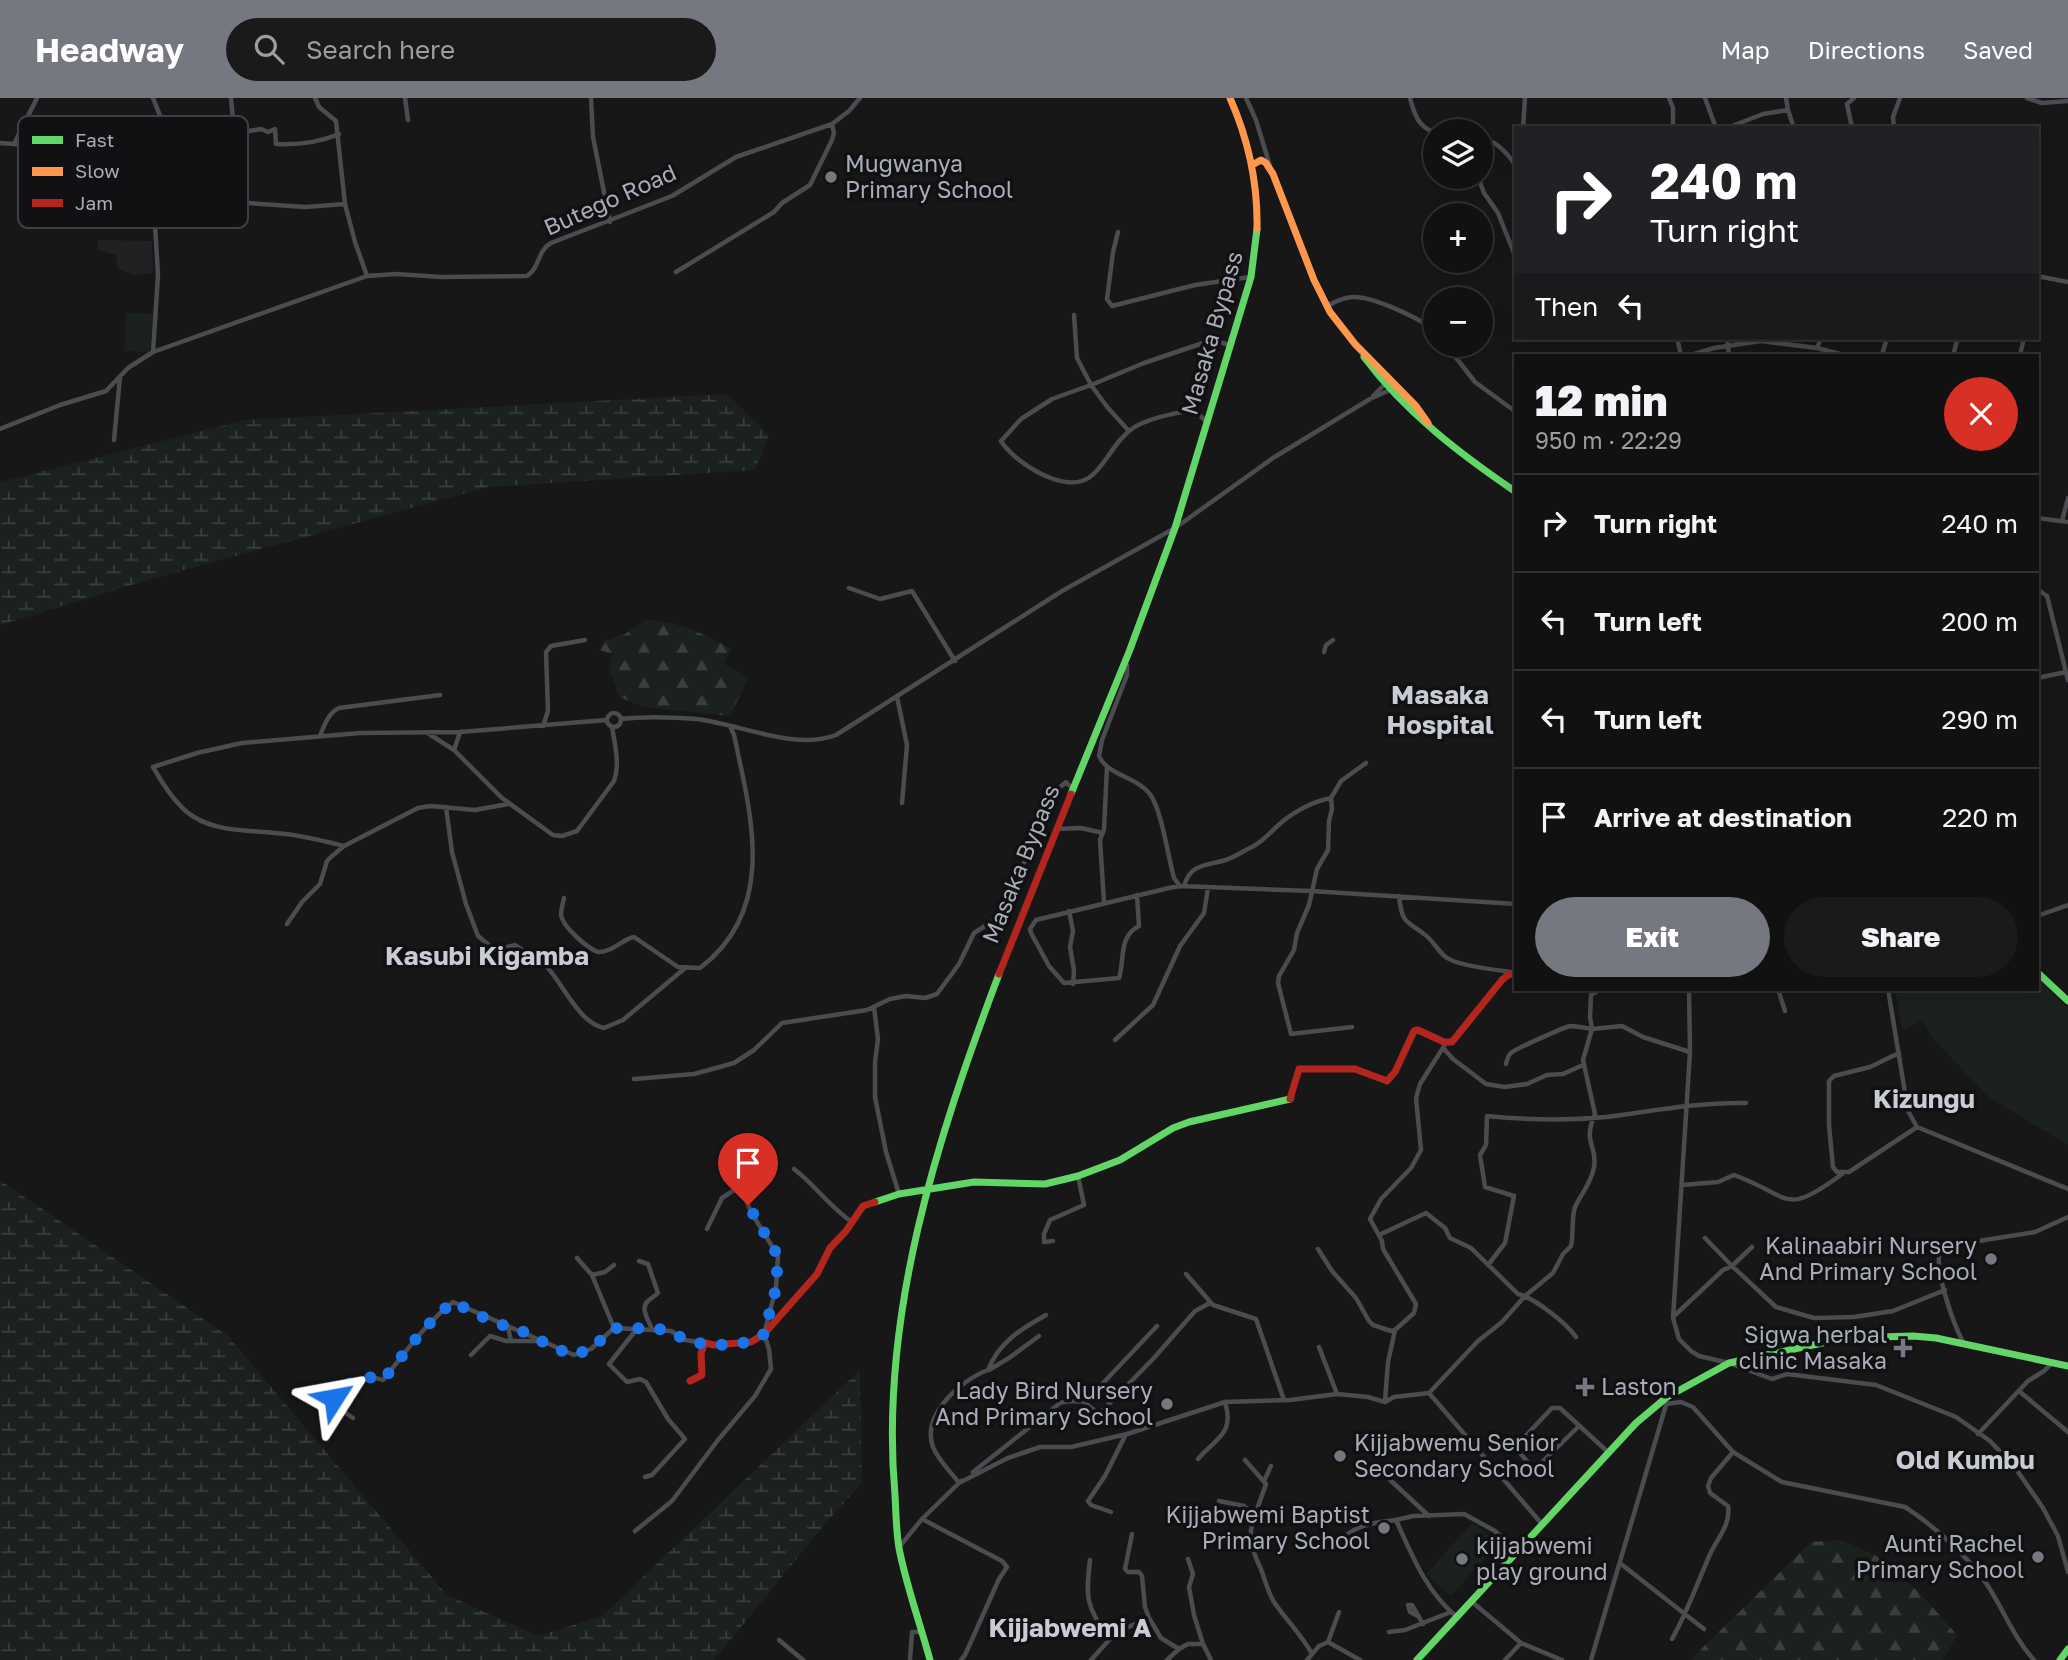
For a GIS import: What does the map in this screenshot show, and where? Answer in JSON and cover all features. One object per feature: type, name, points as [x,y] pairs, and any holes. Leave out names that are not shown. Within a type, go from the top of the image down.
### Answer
[{"type":"main road","name":"Masaka Bypass","points":[[930,1660],[899,1547],[892,1465],[892,1387],[904,1303],[928,1190],[971,1048],[1175,528],[1251,277],[1259,220],[1254,164],[1249,143],[1230,98]]},
{"type":"main road","points":[[1254,164],[1261,160],[1273,174],[1327,306],[1355,344],[1411,411],[1479,467],[1514,491]]},
{"type":"main road","points":[[690,1381],[702,1374],[705,1343],[714,1345],[751,1342],[764,1334],[817,1274],[830,1248],[853,1223],[863,1206],[899,1194],[974,1182],[1045,1184],[1078,1176],[1120,1160],[1173,1128],[1189,1122],[1290,1100],[1299,1069],[1341,1067],[1372,1072],[1387,1081],[1395,1072],[1414,1031],[1422,1031],[1445,1045],[1452,1042],[1502,980],[1514,974]]},
{"type":"main road","points":[[2039,974],[2068,1001]]},
{"type":"main road","points":[[1417,1660],[1454,1614],[1471,1601],[1636,1423],[1667,1400],[1729,1363],[1846,1338],[1913,1336],[1963,1342],[2068,1366]]},
{"type":"main road","points":[[2060,1660],[2068,1649]]},
{"type":"street","points":[[28,116],[37,98]]},
{"type":"street","points":[[153,98],[160,116]]},
{"type":"street","points":[[230,98],[232,116]]},
{"type":"street","points":[[0,429],[60,405],[106,391],[137,361],[153,352],[367,276],[345,204],[336,121],[319,107],[315,98]]},
{"type":"street","points":[[405,98],[408,120]]},
{"type":"street","points":[[591,98],[593,137],[610,222]]},
{"type":"street","name":"Butego Road","points":[[367,276],[527,276],[537,266],[545,246],[672,196],[736,157],[832,124],[860,98]]},
{"type":"street","points":[[1246,98],[1273,174]]},
{"type":"street","points":[[1410,98],[1415,117],[1423,126]]},
{"type":"street","points":[[1523,126],[1525,98]]},
{"type":"street","points":[[1669,98],[1673,108],[1674,126]]},
{"type":"street","points":[[1705,98],[1715,126]]},
{"type":"street","points":[[1786,98],[1793,126]]},
{"type":"street","points":[[1852,126],[1847,101],[1853,98]]},
{"type":"street","points":[[1894,126],[1892,117],[1899,98]]},
{"type":"street","points":[[2026,98],[2042,103],[2068,101]]},
{"type":"street","points":[[1732,126],[1763,114],[1788,110]]},
{"type":"street","points":[[676,272],[774,212],[782,203],[810,185],[834,136],[832,124]]},
{"type":"street","points":[[248,131],[261,129],[268,132],[275,129],[276,144],[296,145],[338,134]]},
{"type":"street","points":[[14,144],[18,136]]},
{"type":"street","points":[[1493,142],[1514,164]]},
{"type":"street","points":[[0,143],[18,145]]},
{"type":"street","points":[[1483,189],[1498,213],[1514,253]]},
{"type":"street","points":[[248,203],[305,207],[345,204]]},
{"type":"street","points":[[153,352],[158,275],[155,228]]},
{"type":"street","points":[[1118,232],[1107,299],[1112,306],[1195,285],[1251,277]]},
{"type":"street","points":[[2039,276],[2068,282]]},
{"type":"street","points":[[1327,306],[1342,299],[1361,297],[1404,313],[1423,323]]},
{"type":"street","points":[[1074,315],[1077,358],[1091,385],[1129,431]]},
{"type":"street","points":[[1208,422],[1191,410],[1140,423],[1121,438],[1090,477],[1067,482],[1042,475],[1002,444],[1004,436],[1021,419],[1057,396],[1213,340],[1231,346]]},
{"type":"street","points":[[1727,340],[1728,354]]},
{"type":"street","points":[[1817,348],[1820,340]]},
{"type":"street","points":[[1696,354],[1727,345],[1772,341],[1840,354]]},
{"type":"street","points":[[1728,354],[1735,344]]},
{"type":"street","points":[[1455,357],[1475,382],[1514,411]]},
{"type":"street","points":[[114,440],[120,377]]},
{"type":"street","points":[[621,719],[697,719],[793,739],[820,740],[836,734],[1062,592],[1175,528],[1273,457],[1390,385]]},
{"type":"street","points":[[1370,399],[1390,385]]},
{"type":"street","points":[[2039,518],[2065,522],[2068,498]]},
{"type":"street","points":[[849,588],[880,598],[912,591],[955,661]]},
{"type":"street","points":[[2039,590],[2048,596],[2068,680]]},
{"type":"street","points":[[543,726],[548,711],[545,652],[551,646],[585,640]]},
{"type":"street","points":[[1324,653],[1326,645],[1333,640]]},
{"type":"street","points":[[1122,668],[1126,666],[1127,675],[1099,750],[1100,760],[1143,788],[1153,800],[1174,878],[1182,886]]},
{"type":"street","points":[[2039,678],[2066,671]]},
{"type":"street","points":[[320,736],[327,719],[339,708],[440,695]]},
{"type":"street","points":[[897,696],[907,745],[902,803]]},
{"type":"street","points":[[548,711],[557,724]]},
{"type":"street","points":[[344,846],[301,836],[204,823],[191,816],[179,804],[153,767],[197,752],[242,743],[360,733],[428,734],[543,726],[606,720],[611,713],[618,714],[621,719]]},
{"type":"street","points":[[612,727],[618,725],[621,719]]},
{"type":"street","points":[[428,734],[454,750],[509,804],[553,835],[562,836],[577,831],[614,781],[617,772],[612,727],[606,720]]},
{"type":"street","points":[[564,898],[562,919],[592,950],[604,952],[634,937],[671,963],[685,968],[701,968],[725,943],[739,920],[752,885],[754,838],[734,735],[729,725]]},
{"type":"street","points":[[734,735],[740,728]]},
{"type":"street","points":[[454,750],[460,732]]},
{"type":"street","points":[[1352,1027],[1294,1034],[1290,1031],[1278,983],[1279,976],[1294,950],[1317,870],[1328,850],[1331,798],[1341,781],[1366,763]]},
{"type":"street","points":[[1104,902],[1100,859],[1107,767]]},
{"type":"street","points":[[634,1079],[708,1071],[746,1056],[782,1023],[867,1010],[885,1000],[906,996],[931,997],[943,989],[970,939],[999,917],[1058,789],[1066,782],[1072,788]]},
{"type":"street","points":[[1182,886],[1198,865],[1223,861],[1264,841],[1280,823],[1295,813],[1321,799],[1331,798]]},
{"type":"street","points":[[288,924],[302,902],[320,884],[327,861],[344,846],[418,808],[475,810],[509,804]]},
{"type":"street","points":[[446,807],[458,879],[478,936],[495,950],[515,945],[536,957],[547,966],[562,989],[597,1026],[604,1028],[623,1020],[685,968]]},
{"type":"street","points":[[1054,832],[1059,828],[1072,827],[1103,833]]},
{"type":"street","points":[[1169,888],[1174,878]]},
{"type":"street","points":[[1137,895],[1139,926],[1127,935],[1120,976],[1073,984],[1064,983],[1054,973],[1031,933],[1030,929],[1036,920],[1040,917],[1104,902],[1169,888],[1182,886],[1311,891],[1514,904]]},
{"type":"street","points":[[1115,1040],[1153,1005],[1180,946],[1204,913],[1208,888]]},
{"type":"street","points":[[1399,896],[1408,925],[1426,935],[1449,959],[1514,973]]},
{"type":"street","points":[[2039,915],[2068,905]]},
{"type":"street","points":[[1069,911],[1073,931],[1070,947],[1074,970],[1073,984]]},
{"type":"street","points":[[1385,1402],[1394,1396],[1429,1393],[1525,1296],[1553,1273],[1563,1254],[1571,1246],[1575,1209],[1595,1164],[1589,1142],[1590,1124],[1595,1114],[1590,1084],[1583,1065],[1591,1032],[1591,995],[1598,991]]},
{"type":"street","points":[[1689,991],[1690,1052],[1673,1318],[1679,1339],[1699,1356],[1729,1363],[1772,1379],[1787,1374],[1876,1385],[1947,1412],[2003,1452],[2043,1508],[2058,1536],[2068,1572]]},
{"type":"street","points":[[1779,991],[1785,1011]]},
{"type":"street","points":[[1888,991],[1908,1111],[1917,1127],[2068,1189]]},
{"type":"street","points":[[873,1006],[878,1039],[875,1097],[886,1152],[899,1194]]},
{"type":"street","points":[[1506,1064],[1510,1053],[1518,1047],[1544,1039],[1571,1026],[1591,1032],[1622,1026],[1643,1037],[1690,1052]]},
{"type":"street","points":[[1385,1402],[1388,1362],[1395,1330],[1414,1313],[1416,1304],[1382,1249],[1379,1235],[1370,1219],[1381,1199],[1411,1168],[1421,1150],[1416,1098],[1420,1084],[1445,1045],[1453,1059],[1486,1084],[1505,1087],[1527,1084],[1547,1075],[1563,1074],[1583,1065]]},
{"type":"street","points":[[1842,1174],[1836,1172],[1833,1167],[1829,1081],[1834,1076],[1870,1067],[1899,1053]]},
{"type":"street","points":[[1488,1265],[1505,1243],[1514,1196],[1485,1187],[1480,1155],[1486,1144],[1487,1116],[1525,1119],[1593,1118],[1686,1105],[1746,1102]]},
{"type":"street","points":[[1682,1185],[1718,1182],[1734,1175],[1787,1200],[1799,1201],[1917,1127]]},
{"type":"street","points":[[794,1169],[853,1223]]},
{"type":"street","points":[[1053,1241],[1044,1242],[1044,1234],[1050,1220],[1084,1205],[1078,1176]]},
{"type":"street","points":[[635,1531],[672,1501],[755,1396],[771,1370],[764,1334],[776,1288],[778,1256],[751,1212],[741,1188],[736,1187],[722,1198],[707,1230]]},
{"type":"street","points":[[1379,1235],[1426,1213],[1444,1228],[1450,1238],[1471,1248],[1518,1294],[1525,1296],[1570,1329],[1576,1337]]},
{"type":"street","points":[[1963,1342],[1953,1322],[1945,1290],[1938,1258],[1941,1250],[1947,1246],[2035,1232],[2068,1217]]},
{"type":"street","points":[[1705,1238],[1776,1307],[1815,1318],[1854,1317],[1893,1311],[1945,1290]]},
{"type":"street","points":[[1673,1318],[1723,1270],[1752,1247]]},
{"type":"street","points":[[1318,1249],[1332,1271],[1356,1298],[1369,1321],[1373,1325],[1395,1330]]},
{"type":"street","points":[[578,1258],[593,1275],[614,1328]]},
{"type":"street","points":[[639,1261],[648,1264],[658,1293],[645,1307],[652,1330]]},
{"type":"street","points":[[593,1275],[606,1272],[614,1265]]},
{"type":"street","points":[[1186,1275],[1210,1303],[1255,1320],[1284,1400]]},
{"type":"street","points":[[353,1418],[337,1407],[334,1398],[357,1380],[371,1376],[383,1380],[416,1342],[433,1317],[453,1302],[574,1355],[591,1349],[614,1328],[670,1331],[685,1339],[705,1343]]},
{"type":"street","points":[[899,1547],[922,1519],[959,1483],[1060,1402],[1084,1402],[1099,1414],[1195,1311],[1210,1303]]},
{"type":"street","points":[[988,1370],[994,1356],[1007,1340],[1046,1315]]},
{"type":"street","points":[[1084,1402],[1157,1326]]},
{"type":"street","points":[[508,1327],[511,1341]]},
{"type":"street","points":[[637,1329],[609,1364],[628,1382],[640,1379],[646,1382],[668,1419],[685,1439],[652,1475],[645,1477]]},
{"type":"street","points":[[471,1355],[490,1336],[511,1341],[541,1341]]},
{"type":"street","points":[[959,1483],[933,1448],[931,1429],[936,1413],[972,1376],[1009,1358],[1039,1336]]},
{"type":"street","points":[[1319,1348],[1338,1394]]},
{"type":"street","points":[[1979,1434],[2019,1391],[2053,1362]]},
{"type":"street","points":[[2019,1391],[2068,1432]]},
{"type":"street","points":[[1429,1393],[1542,1524]]},
{"type":"street","points":[[959,1483],[1009,1458],[1040,1447],[1071,1447],[1127,1434],[1225,1402],[1284,1400],[1338,1394],[1368,1396],[1385,1402]]},
{"type":"street","points":[[1591,1660],[1667,1400],[1693,1407],[1733,1452],[1782,1482],[1895,1504],[1922,1517],[1986,1583],[2012,1631],[2034,1660]]},
{"type":"street","points":[[1198,1459],[1226,1431],[1229,1414],[1225,1402]]},
{"type":"street","points":[[1579,1426],[1536,1467],[1531,1466],[1515,1447],[1517,1442],[1555,1407],[1560,1408],[1609,1452]]},
{"type":"street","points":[[1111,1512],[1091,1505],[1088,1501],[1127,1434]]},
{"type":"street","points":[[1672,1639],[1686,1615],[1713,1548],[1724,1531],[1728,1506],[1710,1493],[1708,1486],[1711,1478],[1733,1452]]},
{"type":"street","points":[[1245,1460],[1266,1483],[1250,1532],[1251,1548],[1274,1602],[1293,1624],[1312,1654]]},
{"type":"street","points":[[1374,1465],[1430,1516]]},
{"type":"street","points":[[1264,1481],[1271,1466]]},
{"type":"street","points":[[1219,1501],[1244,1506],[1255,1515]]},
{"type":"street","points":[[1346,1535],[1374,1522],[1454,1513],[1473,1518],[1505,1538],[1517,1552]]},
{"type":"street","points":[[922,1519],[1002,1561],[1007,1567],[961,1660]]},
{"type":"street","points":[[1389,1632],[1405,1630],[1454,1614],[1433,1593],[1396,1520]]},
{"type":"street","points":[[1132,1534],[1125,1569],[1128,1572],[1139,1572],[1142,1576],[1145,1607],[1149,1618],[1161,1638],[1179,1649]]},
{"type":"street","points":[[1188,1559],[1193,1574],[1189,1590],[1203,1644],[1210,1660]]},
{"type":"street","points":[[1090,1560],[1088,1602],[1109,1640]]},
{"type":"street","points":[[1621,1564],[1704,1629]]},
{"type":"street","points":[[1471,1601],[1521,1643],[1562,1660]]},
{"type":"street","points":[[1307,1660],[1320,1646],[1328,1642],[1339,1612]]},
{"type":"street","points":[[1418,1616],[1423,1623]]},
{"type":"street","points":[[1091,1660],[1109,1640],[1126,1628],[1149,1618]]},
{"type":"street","points":[[910,1660],[912,1632],[921,1632]]},
{"type":"street","points":[[779,1640],[803,1660]]},
{"type":"street","points":[[1328,1642],[1360,1660]]},
{"type":"street","points":[[1505,1660],[1521,1643]]},
{"type":"street","points":[[1167,1660],[1188,1644],[1203,1644]]},
{"type":"shaded area","points":[[98,240],[152,241],[153,273],[135,275],[118,269],[116,255],[97,250]]},
{"type":"green space","points":[[126,313],[153,314],[150,352],[124,351]]},
{"type":"green space","points":[[727,394],[769,435],[755,470],[488,487],[148,580],[0,625],[0,482],[245,420]]},
{"type":"green space","points":[[646,620],[701,633],[732,649],[723,663],[748,679],[730,716],[644,707],[619,697],[609,669],[613,654],[599,650],[604,641],[625,634]]},
{"type":"green space","points":[[2039,978],[2068,1009],[2068,1145],[1987,1096],[1933,1038],[1922,1021],[1902,1030],[1895,991],[2039,991]]},
{"type":"green space","points":[[0,1180],[228,1336],[447,1595],[538,1636],[602,1616],[860,1370],[862,1482],[714,1660],[0,1660]]},
{"type":"green space","name":"kijjabwemi play ground","points":[[1473,1522],[1498,1544],[1451,1596],[1426,1574]]},
{"type":"green space","points":[[1840,1540],[1875,1555],[1920,1593],[1957,1635],[1943,1660],[1690,1660],[1811,1542]]},
{"type":"traffic: fast","points":[[1071,794],[1129,652],[1175,528],[1251,277],[1257,229]]},
{"type":"traffic: fast","points":[[1364,357],[1397,396],[1434,431],[1514,491]]},
{"type":"traffic: fast","points":[[930,1660],[905,1576],[898,1541],[892,1428],[896,1361],[918,1229],[935,1164],[954,1100],[999,974]]},
{"type":"traffic: fast","points":[[2039,974],[2068,1001]]},
{"type":"traffic: fast","points":[[875,1202],[899,1194],[974,1182],[1045,1184],[1078,1176],[1120,1160],[1173,1128],[1189,1122],[1290,1099]]},
{"type":"traffic: fast","points":[[1417,1660],[1636,1423],[1667,1397],[1729,1363],[1846,1338],[1913,1336],[1936,1338],[2068,1366]]},
{"type":"traffic: fast","points":[[2060,1660],[2068,1649]]},
{"type":"traffic: slow","points":[[1230,98],[1251,162],[1257,229]]},
{"type":"traffic: slow","points":[[1254,164],[1261,160],[1273,174],[1314,280],[1330,312],[1355,344],[1416,406],[1428,423]]},
{"type":"traffic: jam","points":[[999,974],[1071,794]]},
{"type":"traffic: jam","points":[[1290,1099],[1299,1069],[1355,1069],[1387,1081],[1395,1072],[1414,1031],[1418,1030],[1444,1042],[1452,1042],[1502,980],[1514,974]]},
{"type":"traffic: jam","points":[[690,1381],[702,1375],[701,1353],[705,1343],[714,1345],[751,1342],[764,1334],[817,1274],[830,1248],[863,1206],[875,1202]]},
{"type":"place","name":"Mugwanya Primary School","points":[[831,177]]},
{"type":"place","name":"Kalinaabiri Nursery And Primary School","points":[[1991,1259]]},
{"type":"place","name":"Sigwa herbal clinic Masaka","points":[[1903,1348]]},
{"type":"place","name":"Laston","points":[[1585,1387]]},
{"type":"place","name":"Lady Bird Nursery And Primary School","points":[[1167,1404]]},
{"type":"place","name":"Kijjabwemu Senior Secondary School","points":[[1340,1456]]},
{"type":"place","name":"Kijjabwemi Baptist Primary School","points":[[1384,1528]]},
{"type":"place","name":"Aunti Rachel Primary School","points":[[2038,1557]]},
{"type":"place","name":"kijjabwemi play ground","points":[[1462,1559]]},
{"type":"district","name":"Masaka Hospital","points":[[1440,710]]},
{"type":"district","name":"Kasubi Kigamba","points":[[487,956]]},
{"type":"district","name":"Kizungu","points":[[1924,1099]]},
{"type":"district","name":"Old Kumbu","points":[[1965,1460]]},
{"type":"district","name":"Kijjabwemi A","points":[[1070,1628]]},
{"type":"route","points":[[334,1398],[357,1380],[371,1376],[383,1380],[416,1342],[433,1317],[453,1302],[491,1321],[527,1333],[554,1348],[574,1355],[591,1349],[614,1328],[670,1331],[685,1339],[714,1345],[758,1339],[764,1334],[776,1288],[778,1256],[748,1205]]}]
